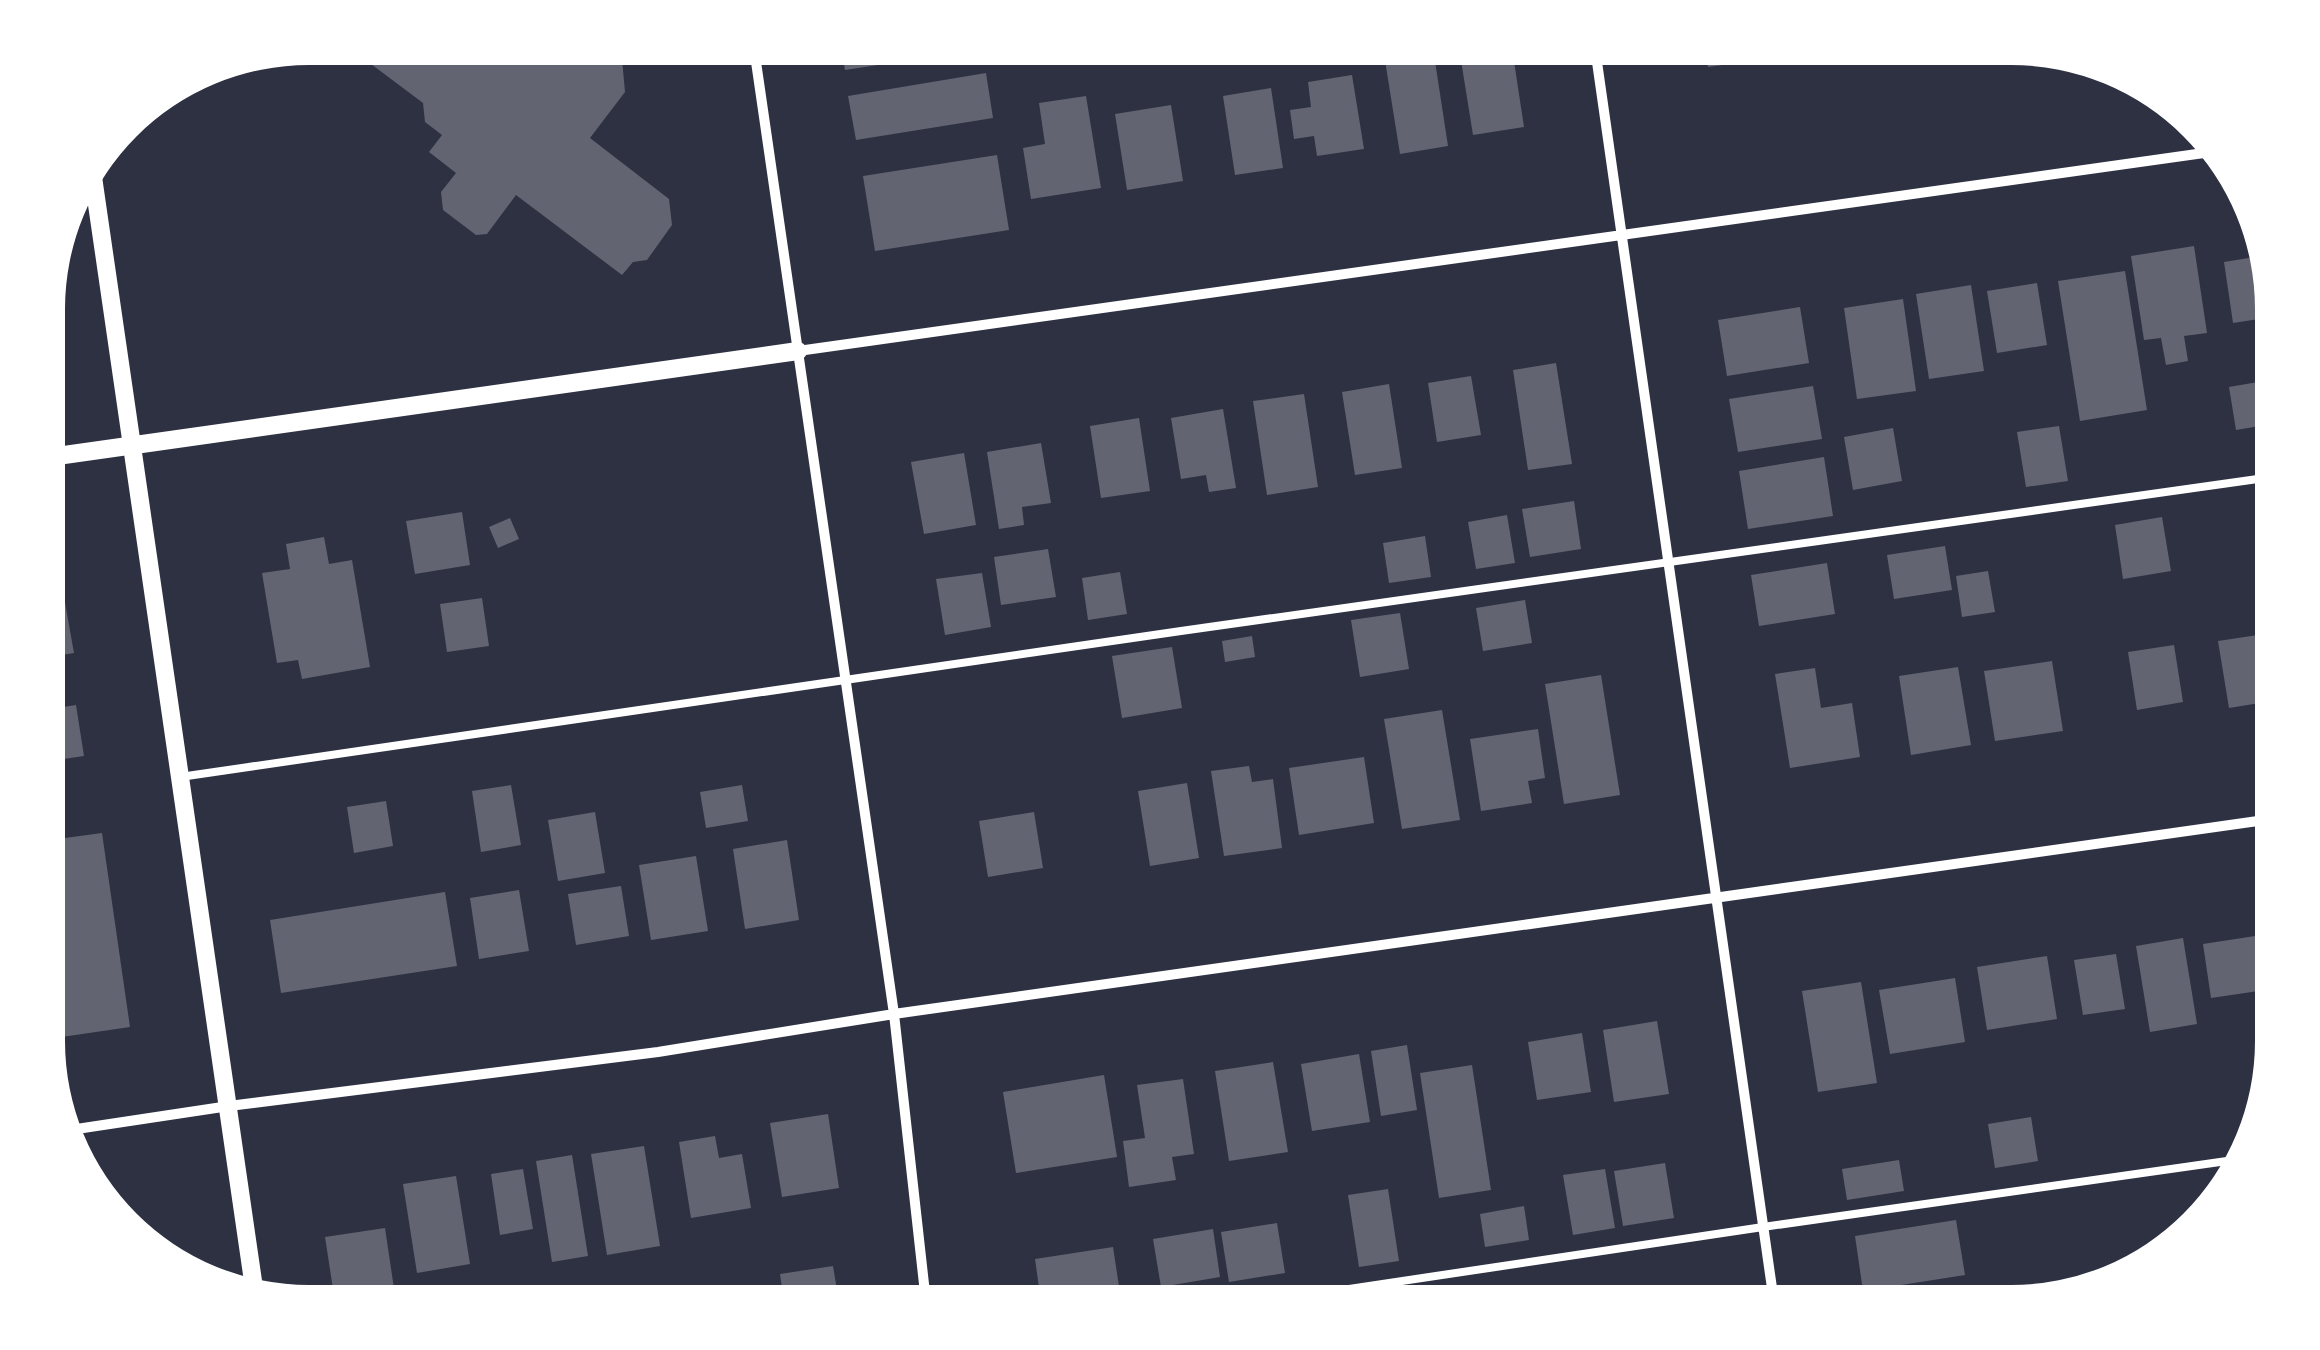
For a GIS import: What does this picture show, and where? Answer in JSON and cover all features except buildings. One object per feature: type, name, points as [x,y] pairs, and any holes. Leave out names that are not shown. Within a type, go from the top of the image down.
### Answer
[{"type":"street","points":[[1598,65],[1771,1284]]},
{"type":"street","points":[[757,66],[894,1014],[924,1285]]},
{"type":"street","points":[[65,454],[2199,154]]},
{"type":"street","points":[[95,192],[253,1278]]},
{"type":"street","points":[[82,1128],[658,1052],[894,1014],[2254,823]]},
{"type":"lane","points":[[180,776],[2254,480]]},
{"type":"lane","points":[[1380,1284],[2223,1162]]}]
